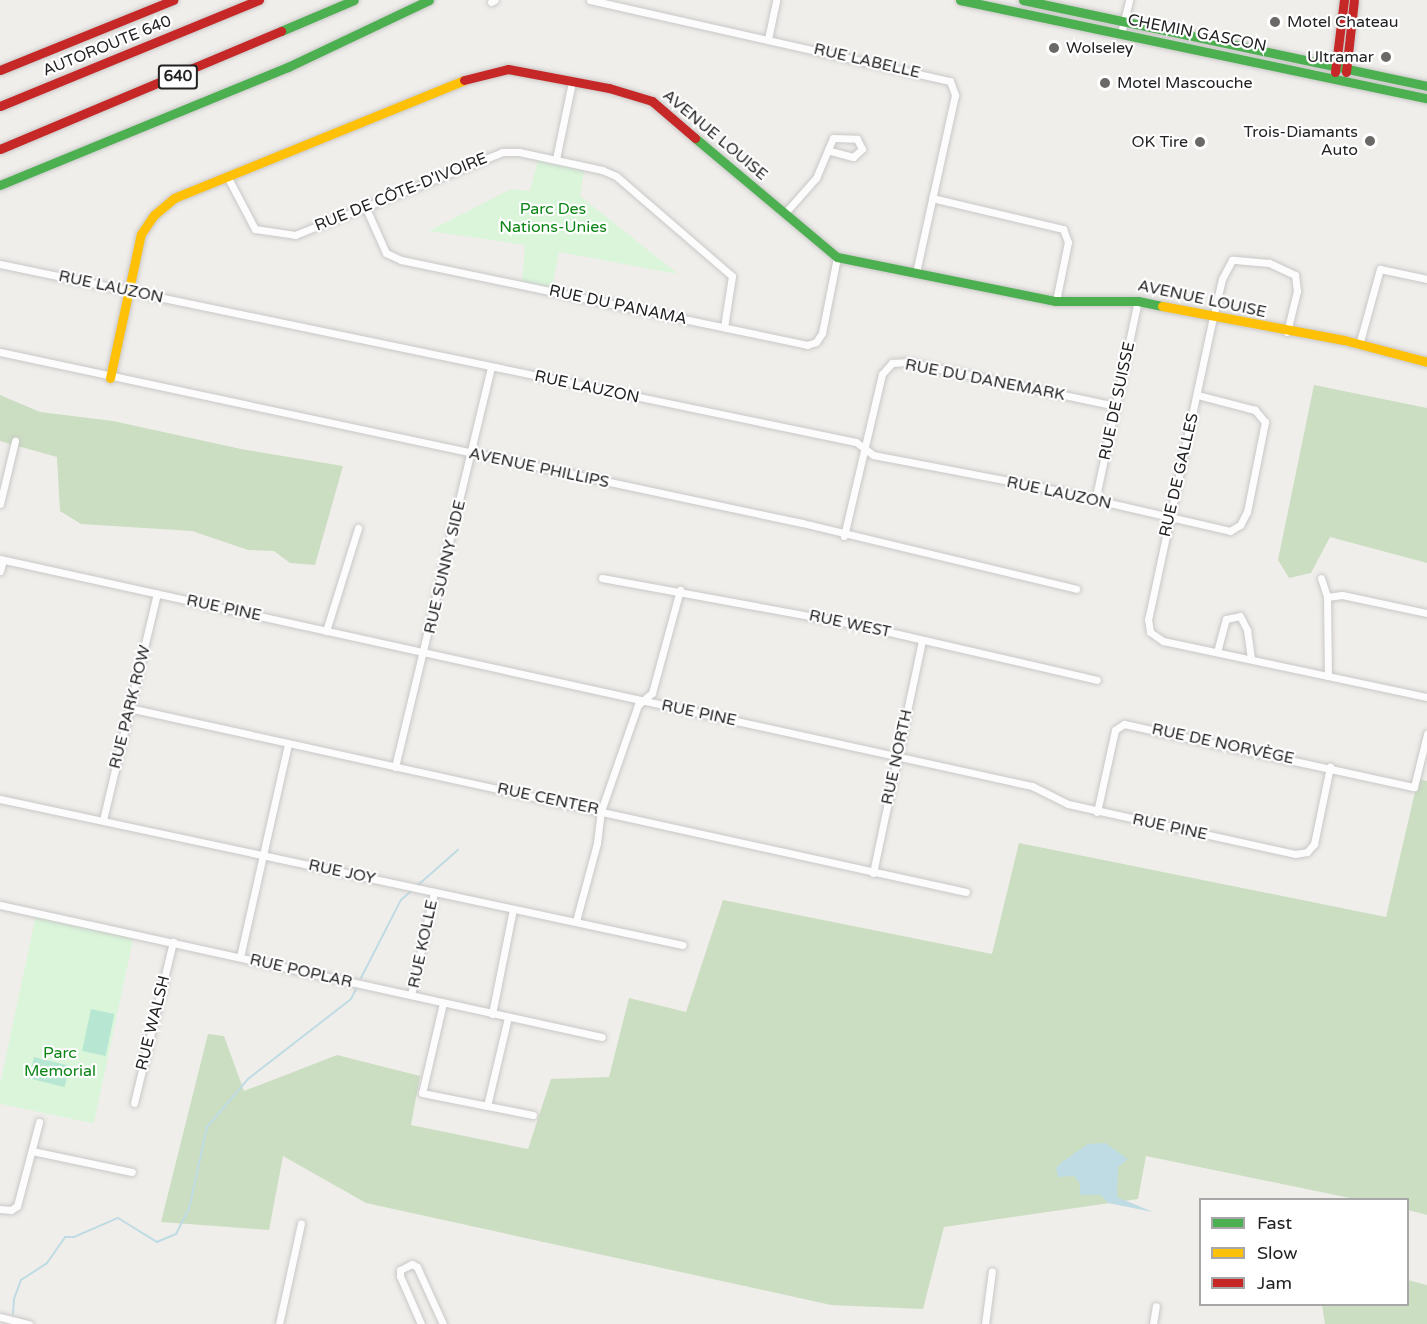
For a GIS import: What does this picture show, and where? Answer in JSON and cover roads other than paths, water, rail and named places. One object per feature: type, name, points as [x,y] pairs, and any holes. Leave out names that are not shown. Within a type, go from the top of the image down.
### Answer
[{"type":"main road","points":[[0,70],[172,0]]},
{"type":"main road","name":"AUTOROUTE 640","points":[[0,106],[259,0]]},
{"type":"main road","name":"640","points":[[0,149],[354,0]]},
{"type":"main road","points":[[0,185],[288,68],[429,0]]},
{"type":"main road","name":"CHEMIN GASCON","points":[[960,0],[1427,98]]},
{"type":"main road","name":"CHEMIN GASCON","points":[[1023,0],[1427,86]]},
{"type":"main road","points":[[1334,77],[1344,0]]},
{"type":"main road","points":[[1344,80],[1354,0]]},
{"type":"main road","name":"AVENUE LOUISE","points":[[110,378],[127,290],[141,234],[154,215],[174,198],[480,73],[508,69],[609,88],[660,106],[837,257],[1056,301],[1138,301],[1359,345],[1427,362]]},
{"type":"street","points":[[768,39],[776,0]]},
{"type":"street","points":[[1121,33],[1129,0]]},
{"type":"street","name":"RUE LABELLE","points":[[595,1],[950,81],[955,94],[916,273]]},
{"type":"street","points":[[556,159],[572,82]]},
{"type":"street","points":[[784,213],[816,178],[830,151]]},
{"type":"street","name":"RUE DE CÔTE-D'IVOIRE","points":[[227,176],[249,223],[274,234],[295,235],[502,152],[556,159],[616,176],[724,268],[733,285],[724,327]]},
{"type":"street","points":[[932,198],[1063,229],[1068,242],[1056,301]]},
{"type":"street","name":"RUE DU PANAMA","points":[[365,206],[386,253],[400,260],[807,345],[816,342],[822,333],[837,257]]},
{"type":"street","name":"RUE DE GALLES","points":[[1217,652],[1163,641],[1150,632],[1148,619],[1213,317],[1222,279],[1232,260],[1247,259],[1286,268],[1295,275],[1297,291],[1287,332]]},
{"type":"street","name":"RUE LAUZON","points":[[0,264],[856,442],[873,455],[1230,531],[1240,525],[1247,512],[1265,422],[1255,410],[1198,395]]},
{"type":"street","points":[[1359,345],[1380,269],[1427,279]]},
{"type":"street","name":"RUE DE SUISSE","points":[[1095,501],[1138,301]]},
{"type":"street","name":"AVENUE PHILLIPS","points":[[0,352],[110,378],[802,523],[844,536],[1076,589]]},
{"type":"street","name":"RUE DU DANEMARK","points":[[844,536],[882,374],[892,363],[907,362],[1116,406]]},
{"type":"street","name":"RUE SUNNY SIDE","points":[[395,767],[425,652],[491,367]]},
{"type":"street","points":[[0,504],[15,441]]},
{"type":"street","points":[[326,631],[358,528]]},
{"type":"street","points":[[0,571],[2,560]]},
{"type":"street","name":"RUE PINE","points":[[2,560],[897,756],[1042,789],[1068,804],[1097,812],[1303,854],[1314,844],[1330,767]]},
{"type":"street","name":"RUE WEST","points":[[602,578],[680,590],[922,640],[1097,680]]},
{"type":"street","points":[[1321,578],[1327,597],[1328,676]]},
{"type":"street","points":[[576,921],[597,843],[601,811],[638,705],[652,693],[680,590]]},
{"type":"street","name":"RUE PARK ROW","points":[[103,820],[158,594]]},
{"type":"street","points":[[1327,597],[1342,595],[1427,613]]},
{"type":"street","points":[[1251,659],[1247,630],[1240,616],[1226,619],[1217,652],[1427,697]]},
{"type":"street","name":"RUE NORTH","points":[[873,873],[922,640]]},
{"type":"street","name":"RUE CENTER","points":[[129,708],[966,892]]},
{"type":"street","name":"RUE DE NORVÈGE","points":[[1097,812],[1115,730],[1124,724],[1414,787],[1427,734]]},
{"type":"street","points":[[240,957],[288,744]]},
{"type":"street","name":"RUE JOY","points":[[0,800],[103,820],[683,945]]},
{"type":"street","name":"RUE KOLLE","points":[[411,995],[434,892]]},
{"type":"street","name":"RUE POPLAR","points":[[0,905],[492,1014],[602,1036]]},
{"type":"street","points":[[492,1014],[513,909]]},
{"type":"street","name":"RUE WALSH","points":[[134,1103],[173,942]]},
{"type":"street","name":"RUE KOLLE","points":[[443,1003],[422,1093],[487,1106]]},
{"type":"street","points":[[508,1017],[487,1106],[533,1115]]},
{"type":"street","points":[[0,1209],[10,1210],[17,1206],[39,1122]]},
{"type":"street","points":[[32,1151],[132,1172]]},
{"type":"street","points":[[279,1324],[301,1222]]},
{"type":"street","points":[[422,1324],[400,1276],[400,1270],[411,1264],[417,1267],[443,1324]]},
{"type":"street","points":[[985,1324],[992,1271]]},
{"type":"street","points":[[1153,1324],[1156,1306]]},
{"type":"street","points":[[0,1317],[29,1324]]},
{"type":"water","points":[[1105,1143],[1128,1159],[1118,1167],[1117,1197],[1153,1212],[1108,1203],[1101,1195],[1080,1195],[1080,1184],[1074,1176],[1058,1177],[1056,1168],[1062,1162],[1088,1144]]},
{"type":"waterway","points":[[361,978],[401,900],[458,850]]},
{"type":"waterway","points":[[13,1314],[14,1299],[21,1280],[47,1263],[65,1237],[74,1237],[118,1218],[157,1242],[176,1234],[189,1209],[207,1127],[248,1079],[351,999],[356,989]]},
{"type":"place","name":"Motel Chateau","points":[[1275,22]]},
{"type":"place","name":"Wolseley","points":[[1054,48]]},
{"type":"place","name":"Ultramar","points":[[1386,57]]},
{"type":"place","name":"Motel Mascouche","points":[[1105,83]]},
{"type":"place","name":"Trois-Diamants Auto","points":[[1370,141]]},
{"type":"place","name":"OK Tire","points":[[1200,142]]},
{"type":"park label","name":"Parc Des Nations-Unies","points":[[553,218]]},
{"type":"park label","name":"Parc Memorial","points":[[60,1062]]}]
